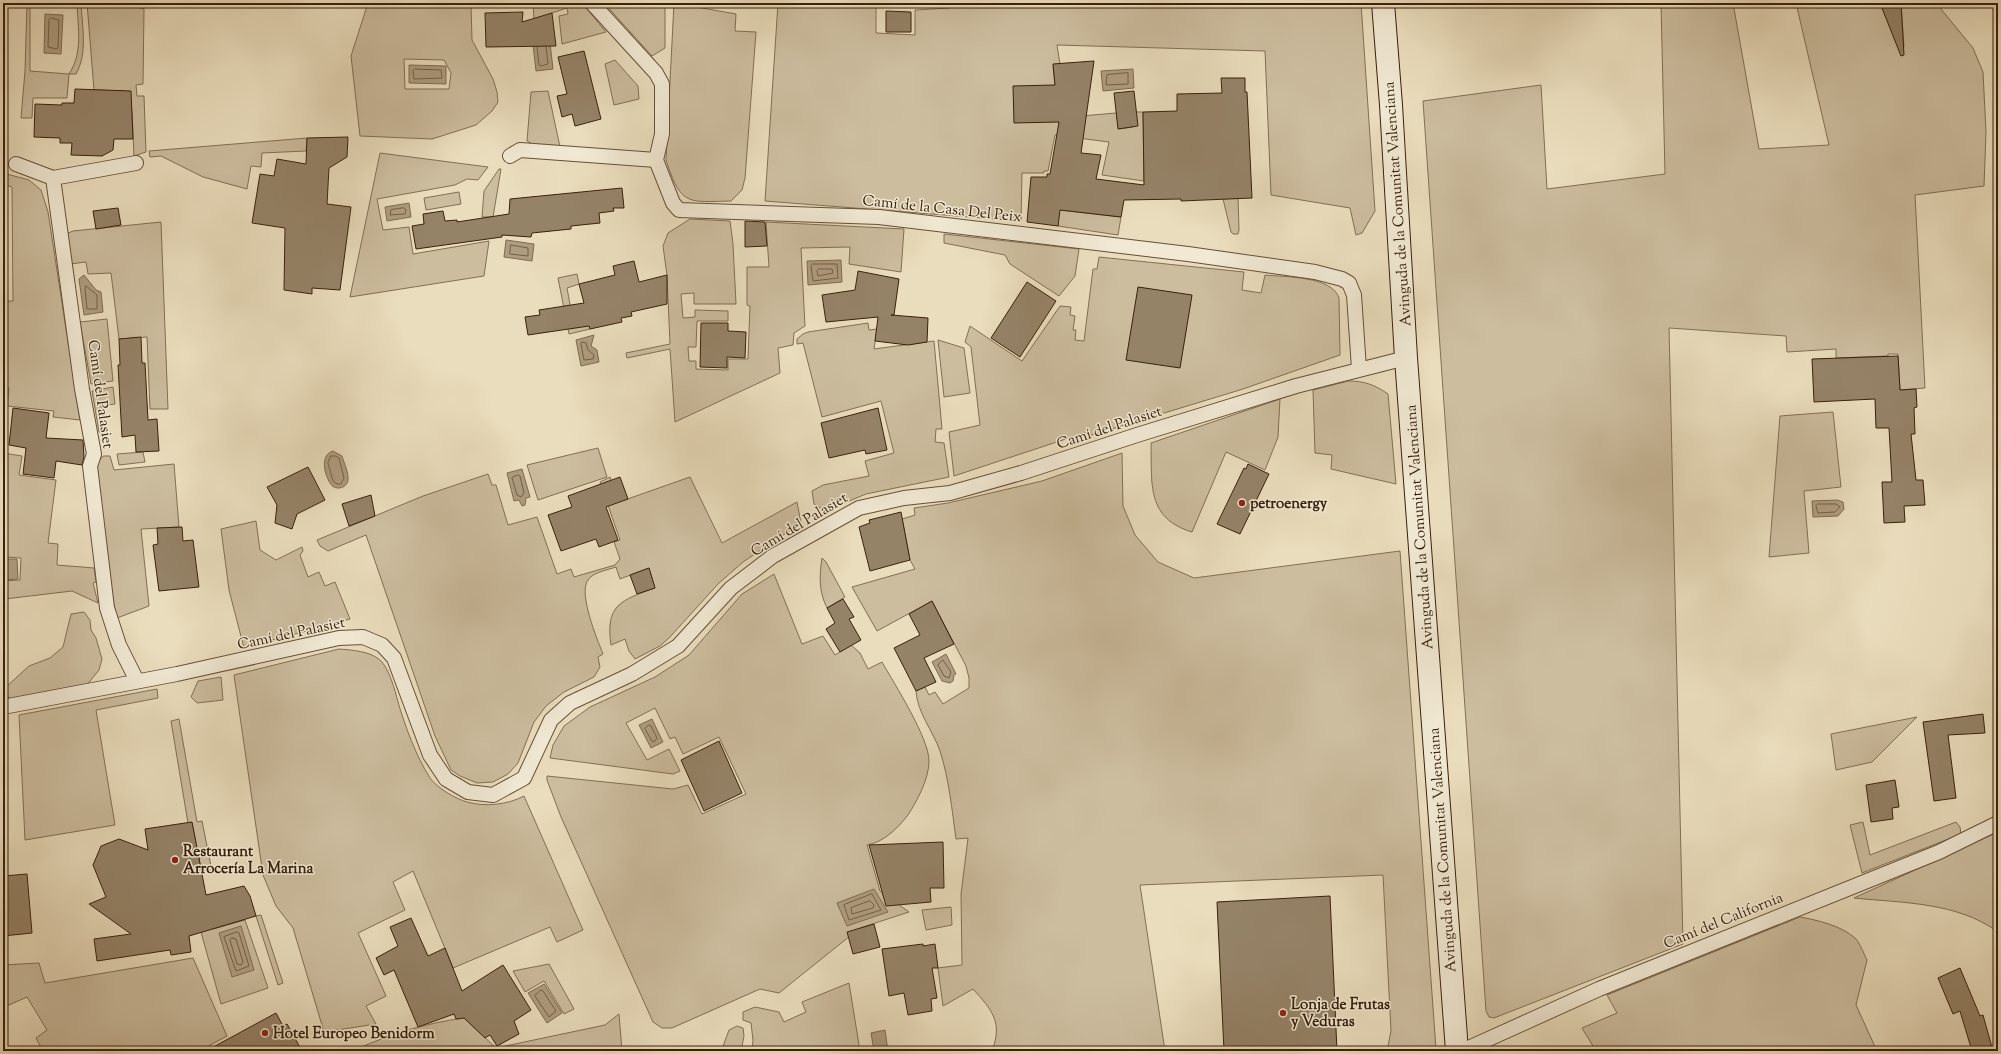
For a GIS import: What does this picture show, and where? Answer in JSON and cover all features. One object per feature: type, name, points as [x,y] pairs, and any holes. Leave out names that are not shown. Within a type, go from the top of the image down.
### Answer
[{"type":"main road","name":"Avinguda de la Comunitat Valenciana","points":[[1383,3],[1391,105],[1406,358],[1457,1051]]},
{"type":"lane","points":[[510,156],[520,150],[656,160],[662,134],[662,84],[656,73],[592,3]]},
{"type":"lane","name":"Camí de la Casa Del Peix","points":[[656,160],[673,203],[679,210],[879,217],[1188,254],[1307,271],[1342,279],[1349,283],[1354,295],[1359,369]]},
{"type":"lane","points":[[16,164],[53,178],[136,163]]},
{"type":"lane","name":"Camí del Palasiet","points":[[53,178],[82,389],[94,454],[90,466],[107,608],[119,645],[137,681]]},
{"type":"lane","name":"Camí del Palasiet","points":[[3,708],[248,659],[339,638],[363,637],[382,645],[394,658],[430,755],[446,779],[468,792],[493,795],[524,778],[551,720],[570,703],[632,674],[678,646],[731,588],[767,561],[859,508],[904,498],[950,493],[1021,473],[1137,434],[1359,369],[1406,358]]},
{"type":"lane","name":"Camí del California","points":[[1462,1051],[1599,988],[1939,852],[1998,824]]},
{"type":"shaded area","points":[[75,3],[81,3],[83,39],[82,57],[76,74],[69,74],[76,58],[79,40],[77,4]]},
{"type":"shaded area","points":[[87,3],[122,3],[144,9],[143,84],[136,85],[137,96],[144,96],[146,152],[134,156],[132,111],[124,91],[94,90]]},
{"type":"shaded area","points":[[368,3],[484,3],[484,5],[471,6],[472,40],[493,79],[498,102],[492,111],[476,125],[432,139],[360,136],[351,56]],"holes":[[[404,59],[444,60],[451,73],[449,89],[405,89]]]},
{"type":"shaded area","points":[[533,3],[582,3],[606,32],[562,44],[559,16],[568,14],[567,8],[534,19]]},
{"type":"shaded area","points":[[604,3],[665,3],[665,48],[652,56]]},
{"type":"shaded area","points":[[674,3],[736,14],[735,31],[756,32],[745,178],[742,190],[731,201],[695,201],[688,198],[676,186],[666,160]]},
{"type":"shaded area","points":[[778,3],[876,3],[876,33],[915,35],[915,10],[949,8],[950,3],[1361,3],[1375,211],[1362,233],[1356,235],[1350,208],[1271,195],[1265,51],[1057,45],[1060,64],[1053,65],[1058,118],[1116,113],[1119,129],[1133,127],[1131,112],[1143,112],[1144,181],[1102,175],[1109,142],[1055,135],[1048,171],[1044,171],[1044,173],[1022,173],[1021,221],[765,201]]},
{"type":"shaded area","points":[[1661,3],[1733,3],[1759,149],[1829,145],[1796,3],[1880,3],[1899,49],[1904,47],[1901,3],[1936,3],[1973,48],[1983,72],[1986,132],[1984,186],[1915,195],[1925,388],[1900,390],[1898,354],[1888,354],[1888,356],[1836,358],[1836,349],[1787,352],[1786,336],[1669,328],[1683,944],[1494,1018],[1489,1017],[1486,1011],[1423,101],[1541,85],[1547,189],[1665,174]]},
{"type":"shaded area","points":[[27,5],[30,5],[30,71],[69,74],[67,98],[33,98],[32,118],[21,118],[25,71]]},
{"type":"shaded area","points":[[615,60],[638,86],[639,99],[614,105],[605,64]]},
{"type":"shaded area","points":[[548,91],[560,147],[536,146],[527,141],[531,92]]},
{"type":"shaded area","points":[[307,138],[306,151],[262,153],[261,167],[251,166],[247,189],[203,177],[161,156],[150,157],[149,151]]},
{"type":"shaded area","points":[[380,153],[488,167],[478,180],[467,179],[455,185],[377,199],[383,230],[409,227],[413,254],[489,241],[484,276],[350,297]]},
{"type":"shaded area","points":[[499,169],[501,169],[493,217],[482,217],[484,191]]},
{"type":"shaded area","points":[[3,173],[29,180],[41,190],[48,212],[80,420],[53,417],[54,411],[7,406],[9,388],[3,387],[3,301],[13,301],[12,187],[3,184]]},
{"type":"shaded area","points":[[459,192],[461,204],[426,210],[424,198]]},
{"type":"shaded area","points":[[1238,198],[1239,230],[1238,234],[1233,234],[1231,232],[1223,199]]},
{"type":"shaded area","points":[[1059,210],[1121,217],[1118,235],[1058,226]]},
{"type":"shaded area","points":[[690,219],[730,221],[733,244],[736,304],[694,304],[694,293],[681,294],[683,318],[695,317],[695,310],[728,311],[728,321],[697,321],[696,347],[688,347],[689,361],[696,361],[696,369],[728,370],[728,359],[748,359],[750,306],[747,305],[747,267],[769,267],[766,222],[904,229],[901,272],[849,264],[850,247],[801,248],[805,326],[794,333],[793,345],[778,348],[780,373],[675,422],[670,349],[627,358],[626,353],[670,344],[667,275],[663,246],[668,233]]},
{"type":"shaded area","points":[[161,222],[168,409],[150,409],[147,337],[119,339],[111,273],[88,274],[86,262],[70,264],[66,234],[73,231]]},
{"type":"shaded area","points":[[944,234],[1079,249],[1075,276],[1059,296],[1010,264],[1005,255],[944,243]]},
{"type":"shaded area","points":[[1099,257],[1244,272],[1242,290],[1261,293],[1265,275],[1295,277],[1327,285],[1335,291],[1339,298],[1340,355],[1243,389],[1092,435],[1087,432],[954,476],[949,432],[980,425],[971,347],[965,342],[970,326],[1022,361],[1060,306],[1071,307],[1070,315],[1075,316],[1073,330],[1076,330],[1075,340],[1084,341],[1093,269],[1097,269]]},
{"type":"shaded area","points":[[577,274],[579,284],[567,288],[574,326],[588,322],[590,329],[569,334],[558,278]]},
{"type":"shaded area","points":[[107,319],[113,381],[91,384],[80,322]]},
{"type":"shaded area","points":[[868,323],[869,330],[877,329],[874,349],[934,341],[942,429],[936,429],[935,442],[944,443],[949,477],[866,494],[825,511],[814,504],[812,491],[823,485],[869,476],[865,461],[894,453],[881,401],[822,417],[803,343],[797,344],[797,339],[808,332]]},
{"type":"shaded area","points":[[938,340],[964,348],[970,393],[944,397]]},
{"type":"shaded area","points":[[1348,381],[1370,384],[1388,394],[1396,484],[1331,469],[1332,455],[1315,453],[1313,390]]},
{"type":"shaded area","points":[[113,387],[115,404],[101,406],[106,431],[99,432],[92,391]]},
{"type":"shaded area","points":[[1280,399],[1278,437],[1265,470],[1226,452],[1192,532],[1177,526],[1166,518],[1159,508],[1152,485],[1151,443]]},
{"type":"shaded area","points":[[1833,412],[1841,487],[1804,491],[1809,553],[1769,557],[1780,416]]},
{"type":"shaded area","points":[[598,448],[607,477],[538,500],[527,465]]},
{"type":"shaded area","points":[[143,452],[145,462],[119,465],[117,454]]},
{"type":"shaded area","points":[[3,453],[22,456],[19,475],[56,480],[48,543],[58,544],[57,565],[94,568],[96,582],[93,583],[98,603],[72,591],[3,598],[3,581],[20,580],[21,558],[6,557],[7,542],[3,542]]},
{"type":"shaded area","points":[[1122,453],[1123,506],[1135,535],[1158,562],[1194,578],[1400,551],[1436,1049],[1432,1051],[1387,1051],[1391,1031],[1383,875],[1140,885],[1165,1051],[992,1051],[996,1032],[994,1017],[986,1003],[973,989],[943,1006],[938,968],[962,965],[961,894],[968,838],[956,839],[946,772],[940,751],[919,706],[916,691],[925,687],[929,695],[935,692],[943,704],[969,688],[969,678],[966,666],[932,601],[877,631],[852,587],[915,569],[910,560],[902,519],[915,515],[914,508],[948,503],[1042,481]]},
{"type":"shaded area","points":[[103,456],[110,456],[114,470],[174,464],[179,527],[141,529],[149,606],[117,618],[112,597],[95,466]]},
{"type":"shaded area","points":[[488,474],[492,485],[496,485],[508,525],[537,517],[557,574],[571,569],[574,577],[615,565],[620,559],[614,542],[620,540],[600,482],[610,477],[619,502],[690,477],[722,543],[797,502],[801,523],[743,562],[718,584],[660,646],[635,659],[629,651],[625,639],[611,645],[611,621],[613,613],[618,606],[633,596],[655,588],[649,568],[620,579],[616,567],[597,573],[590,577],[586,586],[585,595],[590,616],[603,654],[598,657],[600,667],[594,677],[564,692],[546,706],[534,722],[518,763],[508,774],[493,782],[477,783],[460,776],[451,770],[435,736],[366,535],[328,551],[320,546],[317,540],[423,496]]},
{"type":"shaded area","points":[[256,521],[260,550],[276,560],[302,547],[303,551],[300,555],[308,577],[319,572],[325,586],[335,582],[350,619],[244,648],[229,590],[221,529]]},
{"type":"shaded area","points":[[822,558],[826,562],[845,597],[827,608],[822,596],[820,584]]},
{"type":"shaded area","points":[[774,574],[802,644],[823,636],[835,655],[851,645],[860,653],[868,669],[882,662],[918,726],[928,751],[929,761],[925,782],[908,815],[895,830],[885,838],[867,845],[880,891],[909,912],[860,928],[779,993],[760,989],[672,1028],[662,1028],[653,1022],[561,817],[547,780],[547,776],[673,789],[688,785],[702,814],[746,794],[719,737],[683,754],[675,737],[670,739],[655,708],[626,723],[647,760],[669,749],[680,771],[673,774],[550,758],[553,745],[564,726],[590,707],[655,677],[689,655],[742,594]]},
{"type":"shaded area","points":[[84,612],[90,620],[91,630],[96,638],[102,659],[99,670],[86,686],[50,696],[38,693],[21,699],[11,699],[6,695],[6,687],[29,666],[50,658],[63,647],[71,614]]},
{"type":"shaded area","points":[[339,649],[366,653],[376,657],[386,668],[411,741],[430,778],[437,786],[447,793],[474,804],[488,805],[503,803],[524,796],[583,930],[557,942],[550,927],[453,968],[413,871],[393,882],[405,910],[358,933],[386,996],[366,1006],[376,1024],[324,1032],[293,928],[276,906],[263,875],[234,675]]},
{"type":"shaded area","points":[[221,677],[223,700],[197,703],[191,697],[198,681]]},
{"type":"shaded area","points":[[157,689],[158,698],[96,710],[115,825],[25,840],[19,715]]},
{"type":"shaded area","points":[[1917,717],[1872,762],[1836,770],[1831,734]]},
{"type":"shaded area","points":[[179,719],[197,822],[202,821],[212,871],[202,873],[192,823],[188,823],[171,721]]},
{"type":"shaded area","points":[[1863,822],[1870,855],[1956,822],[1960,827],[1961,834],[1862,873],[1850,825]]},
{"type":"shaded area","points":[[1998,832],[1998,932],[1982,922],[1947,909],[1910,903],[1854,898]]},
{"type":"shaded area","points":[[951,907],[952,925],[926,930],[922,910]]},
{"type":"shaded area","points":[[196,914],[213,929],[245,920],[268,988],[221,1004]]},
{"type":"shaded area","points":[[261,915],[283,983],[278,985],[256,916]]},
{"type":"shaded area","points":[[1800,917],[1821,922],[1843,930],[1855,938],[1859,943],[1867,960],[1856,1005],[1877,1051],[1596,1051],[1582,1028],[1617,1013],[1607,995]]},
{"type":"shaded area","points":[[193,958],[227,1036],[199,1051],[43,1051],[36,1038],[47,1030],[27,997],[9,1005],[3,1002],[3,965],[39,963],[45,983]]},
{"type":"shaded area","points":[[549,964],[574,1009],[564,1014],[544,981],[525,992],[513,971]]},
{"type":"shaded area","points":[[849,983],[860,1051],[752,1051],[753,1040],[751,1023],[743,1020],[743,1012],[755,1007],[779,1012],[784,1022],[806,1012],[802,1002]]},
{"type":"shaded area","points":[[619,1014],[622,1051],[352,1051],[407,1030],[449,1020],[464,1018],[496,1048],[605,1025]]},
{"type":"shaded area","points":[[737,1026],[743,1028],[744,1036],[741,1051],[722,1049],[729,1030]]},
{"type":"water","points":[[45,14],[63,15],[61,54],[44,53]]},
{"type":"water","points":[[549,34],[553,69],[536,71],[532,36]]},
{"type":"water","points":[[409,65],[446,66],[446,84],[409,83]]},
{"type":"water","points":[[1133,69],[1134,88],[1103,91],[1101,71]]},
{"type":"water","points":[[409,203],[411,217],[387,221],[385,207]]},
{"type":"water","points":[[506,240],[534,244],[532,261],[504,257]]},
{"type":"water","points":[[841,260],[842,282],[808,285],[807,261]]},
{"type":"water","points":[[84,275],[96,290],[101,292],[103,312],[84,315],[79,279]]},
{"type":"water","points":[[594,335],[591,346],[597,350],[599,362],[581,366],[576,340]]},
{"type":"water","points":[[333,451],[342,456],[348,474],[347,483],[340,488],[332,486],[328,479],[324,465],[326,456]]},
{"type":"water","points":[[522,469],[530,497],[526,498],[525,505],[522,506],[519,500],[514,501],[507,473]]},
{"type":"water","points":[[1837,500],[1843,502],[1844,509],[1838,516],[1813,517],[1812,501]]},
{"type":"water","points":[[3,545],[5,545],[4,559],[17,559],[18,579],[3,580]]},
{"type":"water","points":[[946,654],[956,674],[954,675],[953,681],[950,683],[942,681],[932,662]]},
{"type":"water","points":[[652,719],[663,742],[651,748],[639,725]]},
{"type":"water","points":[[874,889],[888,912],[847,926],[837,903]]},
{"type":"water","points":[[241,926],[254,970],[232,977],[219,933]]},
{"type":"water","points":[[544,984],[562,1013],[547,1023],[528,993]]},
{"type":"water","points":[[885,1030],[888,1051],[874,1051],[871,1033]]},
{"type":"building","points":[[1880,3],[1901,3],[1904,55],[1901,56]]},
{"type":"building","points":[[886,11],[911,12],[911,32],[886,32]]},
{"type":"building","points":[[523,12],[522,22],[552,13],[556,46],[486,47],[485,13]]},
{"type":"building","points":[[584,51],[601,119],[575,126],[572,114],[562,117],[557,96],[567,94],[558,57]]},
{"type":"building","points":[[1094,61],[1081,153],[1101,155],[1096,179],[1144,185],[1143,112],[1177,111],[1177,94],[1222,93],[1221,78],[1245,78],[1252,198],[1181,201],[1181,199],[1124,200],[1121,217],[1060,210],[1058,226],[1027,222],[1031,177],[1047,177],[1047,174],[1050,174],[1059,122],[1014,123],[1013,86],[1055,85],[1053,64]]},
{"type":"building","points":[[75,89],[131,91],[133,139],[114,139],[113,150],[102,156],[71,155],[72,143],[60,143],[60,138],[34,137],[35,104],[62,105],[62,103],[74,103]]},
{"type":"building","points":[[1134,91],[1138,126],[1118,129],[1114,93]]},
{"type":"building","points":[[348,137],[347,157],[329,168],[327,204],[351,207],[340,290],[312,288],[312,294],[284,290],[285,228],[252,223],[260,174],[274,176],[277,159],[306,164],[307,138]]},
{"type":"building","points":[[622,188],[624,208],[613,208],[614,211],[599,213],[600,223],[571,226],[571,229],[532,233],[531,237],[502,235],[502,237],[416,249],[412,226],[424,224],[423,214],[443,211],[445,221],[457,220],[457,222],[509,214],[510,199]]},
{"type":"building","points":[[118,208],[121,225],[96,229],[93,211]]},
{"type":"building","points":[[745,221],[765,222],[767,246],[745,247]]},
{"type":"building","points":[[634,261],[639,282],[667,275],[667,304],[631,312],[632,316],[621,318],[622,322],[590,329],[589,326],[528,335],[525,317],[540,315],[539,310],[584,303],[579,284],[615,275],[613,266]]},
{"type":"building","points":[[858,271],[899,279],[894,315],[891,315],[928,318],[927,342],[908,345],[875,341],[878,317],[826,322],[822,295],[855,290]]},
{"type":"building","points":[[1027,282],[1056,301],[1020,357],[991,338]]},
{"type":"building","points":[[1138,287],[1192,295],[1180,368],[1126,360]]},
{"type":"building","points":[[701,323],[728,323],[728,331],[746,332],[745,358],[727,357],[727,368],[700,367]]},
{"type":"building","points":[[141,337],[142,363],[145,363],[148,420],[157,419],[159,451],[136,452],[135,435],[122,437],[118,365],[120,365],[119,339]]},
{"type":"building","points":[[1898,356],[1900,390],[1916,389],[1917,407],[1914,408],[1915,434],[1911,434],[1916,480],[1923,480],[1925,505],[1904,506],[1905,522],[1884,523],[1882,482],[1892,482],[1889,428],[1876,428],[1875,399],[1814,402],[1812,359]]},
{"type":"building","points":[[13,408],[49,413],[46,438],[83,440],[84,457],[82,465],[56,461],[54,478],[23,474],[26,448],[9,445]]},
{"type":"building","points":[[878,408],[887,450],[866,454],[865,450],[829,458],[821,423]]},
{"type":"building","points":[[1248,464],[1269,474],[1240,534],[1217,524],[1244,468],[1246,469]]},
{"type":"building","points":[[308,467],[325,500],[297,514],[292,529],[275,523],[277,505],[267,487]]},
{"type":"building","points":[[620,477],[628,499],[606,507],[618,540],[599,547],[596,539],[561,551],[548,515],[572,507],[568,496]]},
{"type":"building","points":[[371,495],[375,516],[349,526],[342,504]]},
{"type":"building","points":[[901,512],[910,560],[870,571],[859,527],[870,523],[869,520]]},
{"type":"building","points":[[182,527],[183,541],[193,540],[199,587],[159,591],[153,545],[158,544],[157,528]]},
{"type":"building","points":[[649,568],[655,588],[637,594],[630,575]]},
{"type":"building","points":[[843,599],[854,617],[849,619],[861,640],[840,652],[826,629],[835,623],[827,608]]},
{"type":"building","points":[[932,601],[954,644],[924,658],[936,682],[916,691],[894,648],[920,635],[909,614]]},
{"type":"building","points":[[1983,714],[1985,733],[1948,735],[1956,798],[1934,801],[1923,722]]},
{"type":"building","points":[[719,741],[742,793],[704,811],[681,760]]},
{"type":"building","points":[[1895,780],[1899,807],[1892,808],[1893,819],[1871,822],[1866,785]]},
{"type":"building","points":[[192,822],[206,895],[244,886],[250,896],[256,916],[189,936],[191,952],[171,955],[170,950],[97,961],[94,939],[131,934],[89,904],[106,897],[93,865],[101,846],[119,839],[148,850],[145,829]]},
{"type":"building","points":[[943,842],[944,888],[930,888],[931,902],[886,906],[869,845]]},
{"type":"building","points":[[27,874],[32,933],[3,936],[3,876]]},
{"type":"building","points":[[1330,896],[1337,1051],[1224,1051],[1217,902]]},
{"type":"building","points":[[411,918],[428,956],[445,948],[462,991],[503,965],[531,1010],[514,1021],[519,1034],[497,1046],[490,1035],[485,1038],[464,1018],[456,1019],[454,1014],[418,1027],[394,970],[384,975],[376,958],[398,946],[390,927]]},
{"type":"building","points":[[874,924],[880,947],[853,954],[847,932]]},
{"type":"building","points":[[923,944],[923,946],[935,944],[938,968],[932,968],[937,998],[931,999],[932,1011],[908,1015],[904,993],[889,996],[882,949]]},
{"type":"building","points":[[1960,968],[1980,1016],[1983,1015],[1993,1051],[1972,1051],[1960,1011],[1953,1014],[1938,978]]},
{"type":"building","name":"Hotel Europeo Benidorm","points":[[276,1013],[283,1026],[287,1024],[302,1051],[206,1051]]},
{"type":"place","name":"petroenergy","points":[[1242,503]]},
{"type":"place","name":"Restaurant Arrocería La Marina","points":[[175,860]]},
{"type":"place","name":"Lonja de Frutas y Veduras","points":[[1283,1013]]},
{"type":"place","name":"Hotel Europeo Benidorm","points":[[265,1033]]}]
